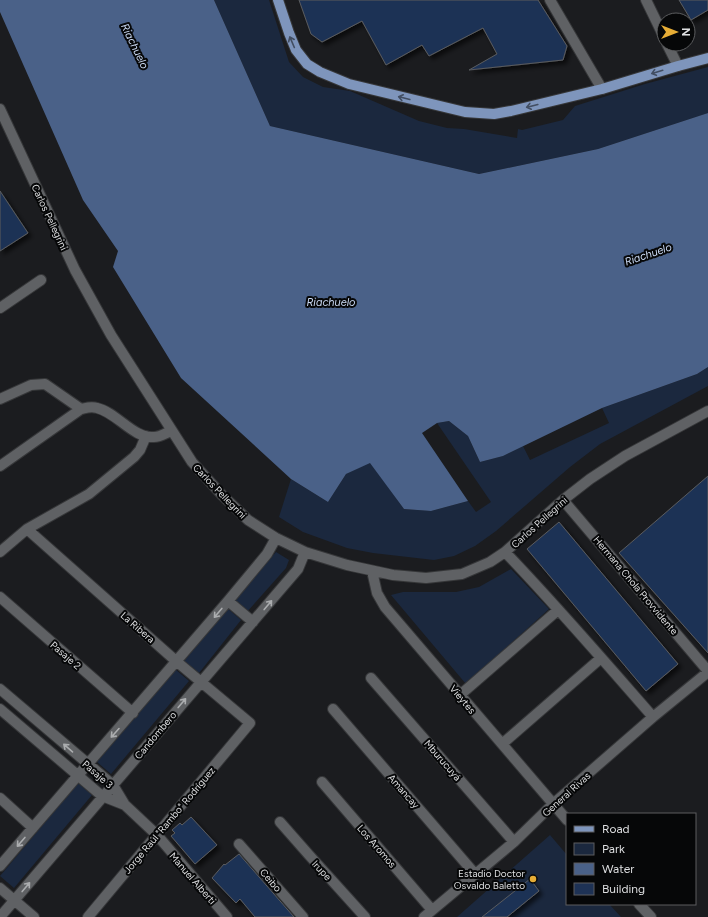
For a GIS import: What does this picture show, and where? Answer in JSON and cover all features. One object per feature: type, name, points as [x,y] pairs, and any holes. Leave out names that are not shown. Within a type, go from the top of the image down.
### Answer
[{"type":"main road","points":[[278,0],[291,41],[307,64],[320,72],[349,84],[465,112],[484,114],[511,111],[602,89],[708,58]]},
{"type":"street","points":[[550,0],[602,89]]},
{"type":"street","points":[[646,0],[656,21]]},
{"type":"street","points":[[671,52],[678,66]]},
{"type":"street","name":"Carlos Pellegrini","points":[[0,109],[75,270],[108,329],[171,431],[192,462],[222,496],[248,520],[276,538],[305,552],[332,561],[372,571],[414,577],[442,577],[462,574],[490,562],[505,552],[563,500],[590,479],[625,456],[708,412]]},
{"type":"street","points":[[0,308],[41,280]]},
{"type":"street","points":[[0,399],[31,385],[46,384],[81,409]]},
{"type":"street","points":[[0,466],[81,409],[89,407],[96,407],[104,410],[140,434],[146,436],[156,438],[171,431]]},
{"type":"street","points":[[0,552],[27,529],[89,494],[134,457],[140,450],[146,436]]},
{"type":"street","name":"Hermana Chola Provvidente","points":[[563,500],[708,671]]},
{"type":"street","name":"La Ribera","points":[[27,529],[176,661],[250,723]]},
{"type":"street","points":[[0,866],[228,601],[267,554],[276,538]]},
{"type":"street","name":"Candombero","points":[[0,917],[102,796],[298,569],[305,552]]},
{"type":"street","points":[[505,552],[542,590],[653,717]]},
{"type":"street","name":"Vieytes","points":[[372,571],[377,593],[385,607],[566,819]]},
{"type":"street","name":"Pasaje 2","points":[[0,597],[133,713]]},
{"type":"street","points":[[228,601],[253,622]]},
{"type":"street","points":[[460,695],[558,610]]},
{"type":"street","points":[[502,744],[601,658]]},
{"type":"street","name":"General Rivas","points":[[424,917],[514,842],[554,804],[708,671]]},
{"type":"street","name":"Mburucuyá","points":[[371,678],[514,842]]},
{"type":"street","name":"Pasaje 3","points":[[0,689],[112,785],[125,805]]},
{"type":"street","name":"Pasaje 3","points":[[0,709],[102,796],[125,805]]},
{"type":"street","name":"Amancay","points":[[333,709],[475,874]]},
{"type":"street","name":"Jorge Raúl \"Rambo\" Rodríguez","points":[[88,917],[250,723]]},
{"type":"street","name":"Los Aromos","points":[[322,782],[432,910]]},
{"type":"street","points":[[0,798],[33,828]]},
{"type":"street","name":"Manuel Alberti","points":[[125,805],[157,835],[226,917]]},
{"type":"street","name":"Irupe","points":[[280,822],[366,917]]},
{"type":"street","name":"Ceibo","points":[[239,844],[303,917]]},
{"type":"street","points":[[0,888],[34,917]]},
{"type":"street","points":[[640,905],[651,917]]},
{"type":"green space","points":[[214,0],[269,0],[289,62],[303,77],[323,87],[350,91],[419,121],[447,128],[464,129],[517,138],[518,129],[522,130],[563,120],[575,106],[645,84],[708,67],[708,113],[598,149],[479,174],[270,126]]},
{"type":"green space","points":[[708,367],[708,386],[600,444],[570,467],[496,531],[475,546],[454,556],[434,560],[373,553],[347,548],[303,532],[279,517],[291,479],[328,502],[346,474],[370,462],[404,509],[431,511],[468,501],[476,512],[491,502],[437,423],[449,421],[468,436],[480,462],[503,456],[523,446],[530,460],[609,423],[602,408],[697,374]]},
{"type":"green space","points":[[276,552],[289,560],[286,568],[247,612],[233,600]]},
{"type":"green space","points":[[511,569],[549,609],[466,684],[391,595],[403,592],[456,592],[479,587]]},
{"type":"green space","points":[[227,608],[241,620],[199,673],[184,661]]},
{"type":"green space","points":[[175,669],[189,681],[111,774],[97,762]]},
{"type":"green space","points":[[78,783],[92,795],[14,888],[0,876]]},
{"type":"green space","name":"Estadio Doctor Osvaldo Baletto","points":[[550,835],[566,854],[566,905],[610,905],[621,917],[457,917]]},
{"type":"water","name":"Riachuelo","points":[[0,0],[214,0],[270,126],[479,174],[598,149],[708,113],[708,367],[697,374],[602,408],[503,456],[480,462],[468,436],[449,421],[437,423],[422,433],[468,501],[431,511],[404,509],[370,463],[346,474],[328,502],[291,479],[181,378],[113,267],[118,251],[83,200],[0,12]]},
{"type":"building","points":[[299,0],[538,0],[567,46],[563,60],[469,70],[497,54],[483,28],[429,56],[422,45],[386,65],[362,21],[322,42],[311,34]]},
{"type":"building","points":[[679,0],[708,0],[708,10],[696,17],[696,12],[686,12]]},
{"type":"building","points":[[0,191],[28,233],[0,251]]},
{"type":"building","points":[[708,476],[708,653],[619,553]]},
{"type":"building","points":[[559,522],[678,664],[646,691],[527,549]]},
{"type":"building","points":[[191,817],[217,845],[195,864],[171,836],[175,833],[172,830],[180,823],[182,825]]},
{"type":"building","points":[[239,854],[294,917],[255,917],[240,899],[236,903],[212,878],[224,864],[225,865]]},
{"type":"building","points":[[530,879],[539,891],[507,917],[482,917]]},
{"type":"place","name":"Estadio Doctor Osvaldo Baletto","points":[[533,879]]}]
